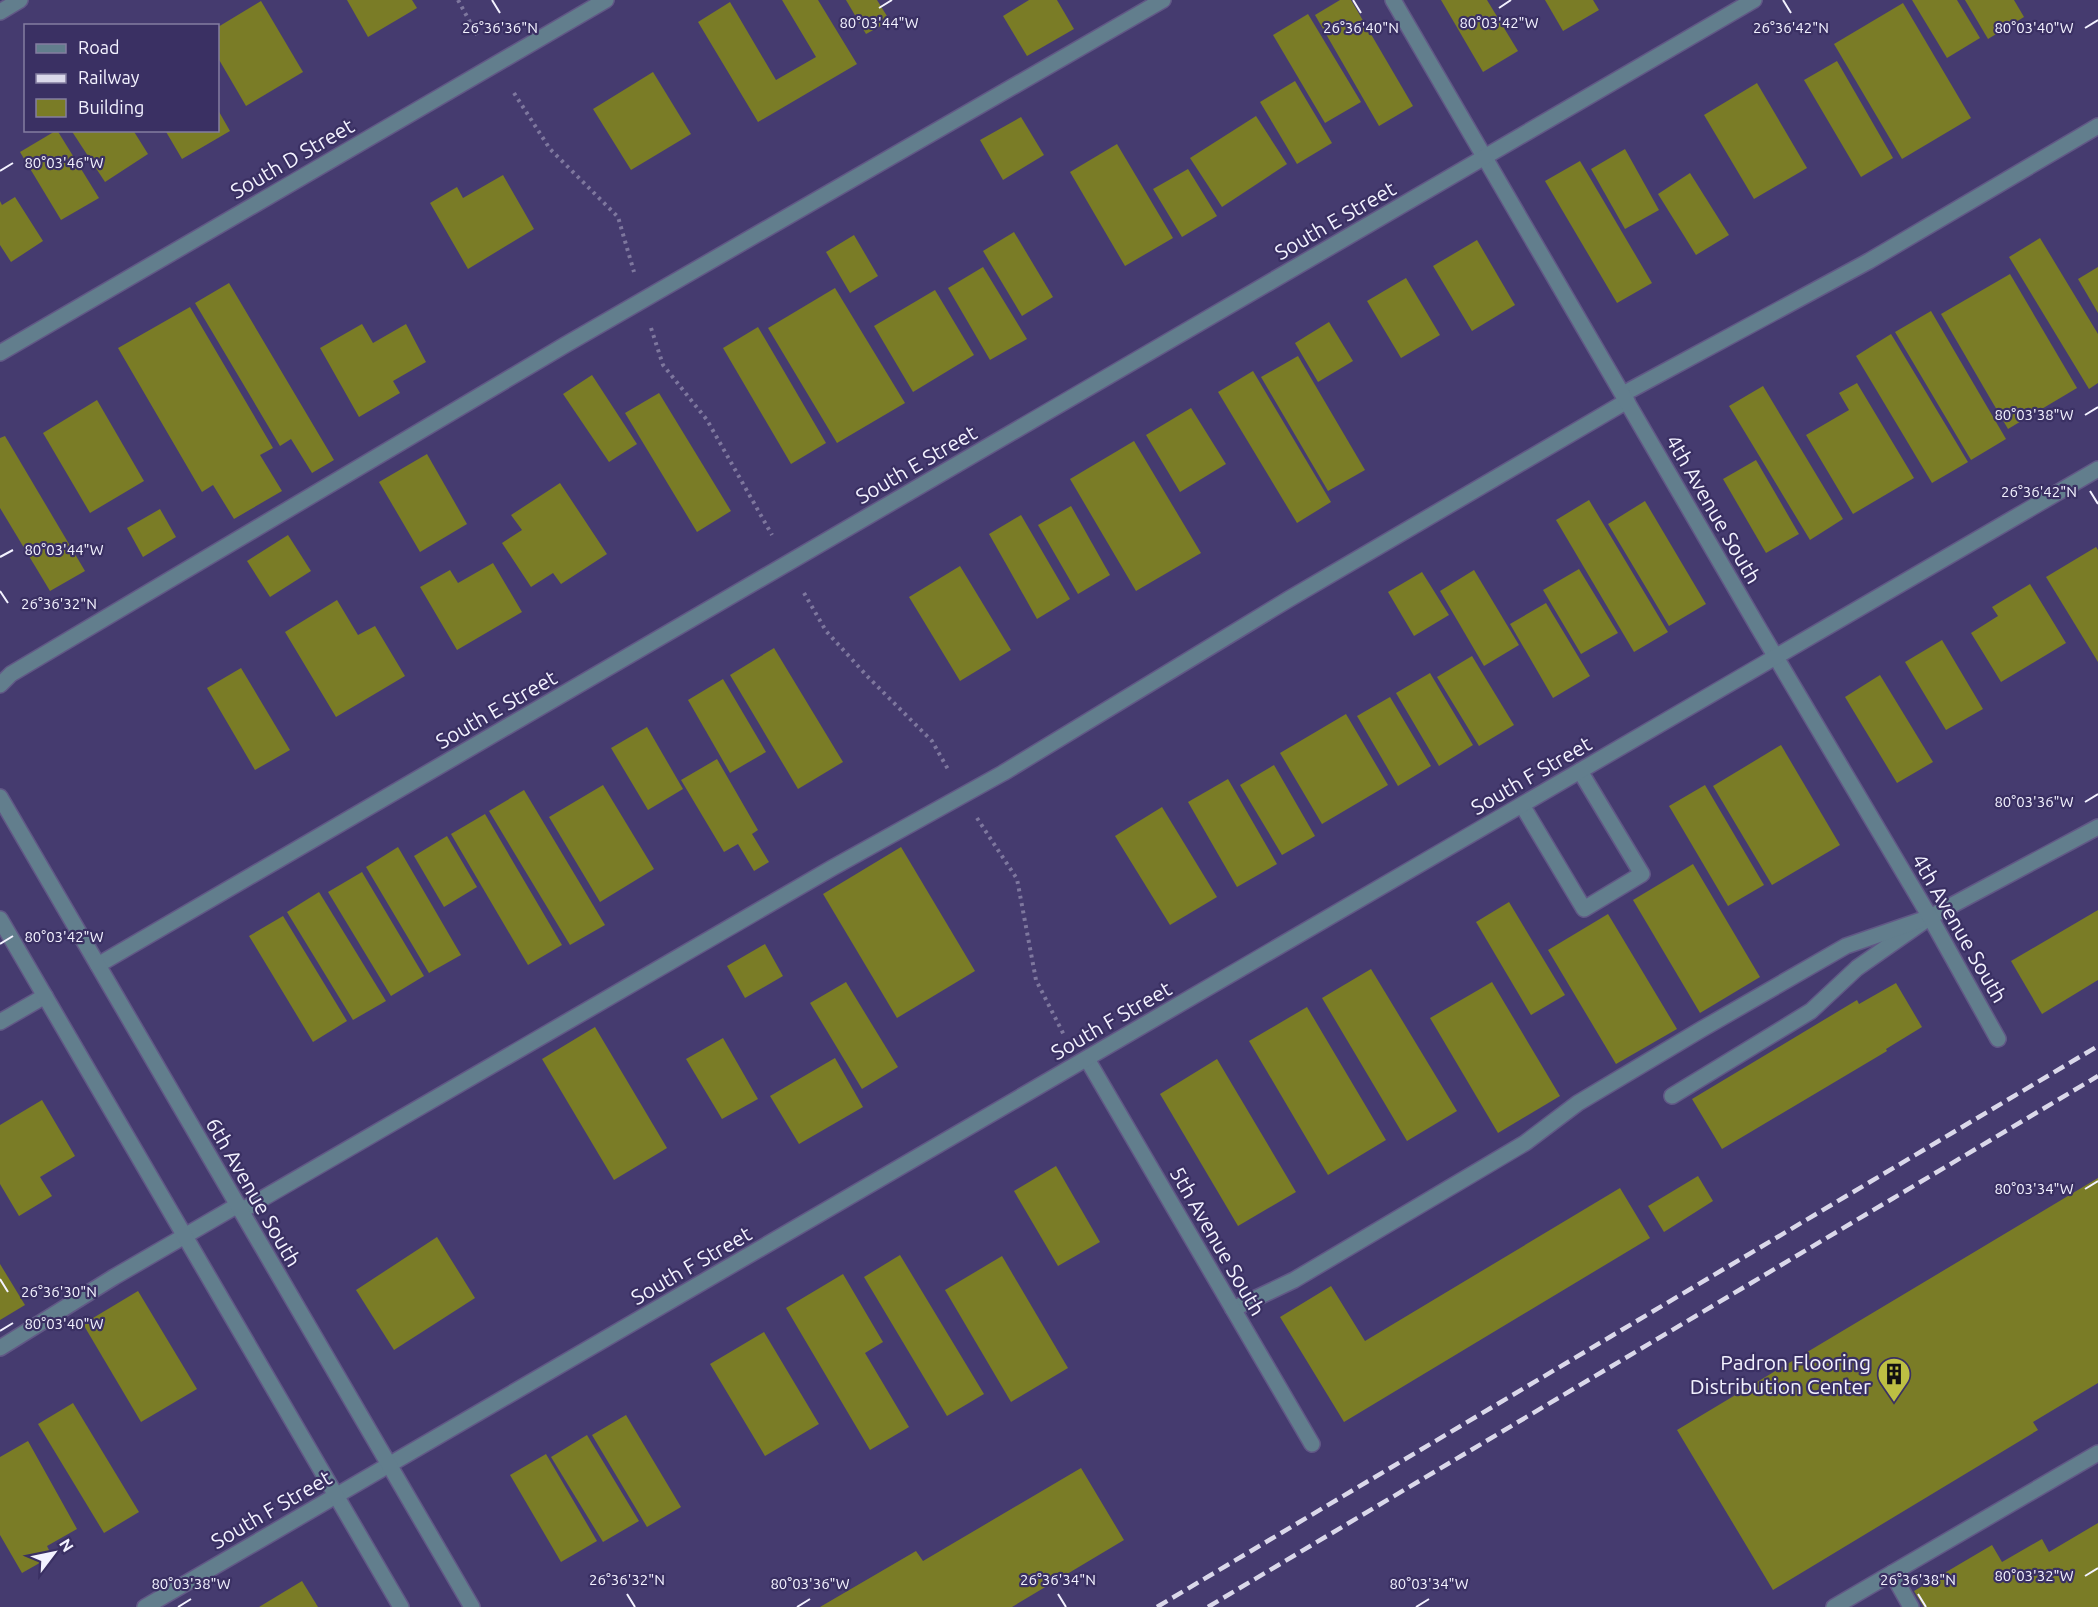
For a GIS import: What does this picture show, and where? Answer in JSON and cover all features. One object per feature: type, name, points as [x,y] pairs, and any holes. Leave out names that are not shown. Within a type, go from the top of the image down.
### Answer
[{"type":"street","points":[[0,12],[21,0]]},
{"type":"street","name":"South D Street","points":[[0,353],[606,0]]},
{"type":"street","points":[[0,685],[10,674],[565,345],[1163,0]]},
{"type":"street","name":"4th Avenue South","points":[[1393,0],[1930,917],[1998,1039]]},
{"type":"street","name":"South E Street","points":[[98,965],[1754,0]]},
{"type":"street","points":[[0,1348],[185,1236],[239,1208],[822,873],[1003,773],[1625,398],[1869,261],[2098,126]]},
{"type":"street","name":"South F Street","points":[[145,1607],[2098,469]]},
{"type":"street","points":[[1522,805],[1584,909],[1642,874],[1580,771]]},
{"type":"street","name":"6th Avenue South","points":[[0,797],[472,1607]]},
{"type":"street","points":[[1672,1096],[1811,1011],[1857,968],[1930,917],[2098,827]]},
{"type":"street","points":[[1233,1309],[1294,1280],[1525,1143],[1578,1103],[1846,946],[1930,917]]},
{"type":"street","points":[[0,919],[401,1607]]},
{"type":"street","points":[[0,1022],[45,996]]},
{"type":"street","name":"5th Avenue South","points":[[1087,1059],[1312,1444]]},
{"type":"street","points":[[1834,1607],[2098,1454]]},
{"type":"street","points":[[1892,1573],[1911,1607]]},
{"type":"path","points":[[458,0],[477,36]]},
{"type":"building","points":[[347,0],[412,0],[417,8],[368,37]]},
{"type":"building","points":[[782,0],[818,0],[857,64],[758,122],[698,22],[730,2],[776,80],[816,57]]},
{"type":"building","points":[[846,0],[877,0],[890,21],[866,34]]},
{"type":"building","points":[[1029,0],[1057,0],[1074,29],[1027,56],[1003,16]]},
{"type":"building","points":[[1340,0],[1351,0],[1413,106],[1379,126],[1315,15]]},
{"type":"building","points":[[1441,0],[1487,0],[1518,51],[1483,72]]},
{"type":"building","points":[[1545,0],[1593,0],[1599,10],[1563,31]]},
{"type":"building","points":[[1912,0],[1957,0],[1980,38],[1947,58]]},
{"type":"building","points":[[1965,0],[2014,0],[2024,17],[1988,39]]},
{"type":"building","points":[[261,1],[303,72],[246,106],[219,60],[219,26]]},
{"type":"building","points":[[1903,3],[1971,118],[1902,159],[1834,44]]},
{"type":"building","points":[[1308,14],[1361,102],[1325,123],[1273,35]]},
{"type":"building","points":[[1837,61],[1893,158],[1861,177],[1804,80]]},
{"type":"building","points":[[653,72],[691,134],[631,170],[593,109]]},
{"type":"building","points":[[1295,81],[1332,143],[1297,164],[1260,102]]},
{"type":"building","points":[[1757,83],[1807,168],[1754,199],[1704,115]]},
{"type":"building","points":[[219,112],[230,131],[182,159],[166,132],[219,132]]},
{"type":"building","points":[[1256,116],[1287,164],[1222,207],[1190,158]]},
{"type":"building","points":[[1021,117],[1044,155],[1003,180],[980,140]]},
{"type":"building","points":[[54,132],[58,132],[99,198],[61,220],[20,152]]},
{"type":"building","points":[[72,132],[134,132],[148,154],[105,182]]},
{"type":"building","points":[[1117,144],[1173,238],[1125,266],[1070,172]]},
{"type":"building","points":[[1625,149],[1659,210],[1625,229],[1591,169]]},
{"type":"building","points":[[1580,161],[1652,283],[1617,303],[1545,181]]},
{"type":"building","points":[[1188,169],[1217,216],[1182,237],[1153,189]]},
{"type":"building","points":[[1690,173],[1729,235],[1696,255],[1658,194]]},
{"type":"building","points":[[503,175],[534,229],[468,269],[430,203],[457,187],[463,198]]},
{"type":"building","points":[[15,197],[43,241],[11,262],[0,245],[0,201],[2,205]]},
{"type":"building","points":[[1014,232],[1053,297],[1022,316],[983,251]]},
{"type":"building","points":[[854,235],[878,276],[850,293],[826,252]]},
{"type":"building","points":[[2040,238],[2098,334],[2098,383],[2089,389],[2009,257]]},
{"type":"building","points":[[1477,240],[1515,305],[1472,331],[1433,266]]},
{"type":"building","points":[[983,267],[1027,339],[990,360],[948,288]]},
{"type":"building","points":[[2098,267],[2098,313],[2078,279]]},
{"type":"building","points":[[2010,274],[2077,388],[2008,429],[1941,314]]},
{"type":"building","points":[[1406,278],[1440,335],[1401,358],[1367,301]]},
{"type":"building","points":[[229,283],[334,460],[312,473],[291,439],[280,446],[195,303]]},
{"type":"building","points":[[835,288],[905,403],[837,443],[768,328]]},
{"type":"building","points":[[935,290],[974,355],[913,392],[874,326]]},
{"type":"building","points":[[190,307],[273,448],[260,455],[282,491],[234,519],[213,485],[202,492],[118,348]]},
{"type":"building","points":[[1931,311],[2006,439],[1971,460],[1895,332]]},
{"type":"building","points":[[1329,322],[1353,361],[1318,382],[1295,343]]},
{"type":"building","points":[[362,324],[373,343],[406,324],[426,362],[393,381],[400,393],[359,417],[320,348]]},
{"type":"building","points":[[758,327],[826,443],[791,464],[723,348]]},
{"type":"building","points":[[1891,334],[1968,462],[1932,483],[1856,356]]},
{"type":"building","points":[[1298,356],[1365,470],[1328,491],[1261,377]]},
{"type":"building","points":[[1253,371],[1331,502],[1297,523],[1218,392]]},
{"type":"building","points":[[592,375],[637,444],[609,462],[563,394]]},
{"type":"building","points":[[1857,383],[1914,478],[1853,514],[1806,435],[1849,410],[1839,393]]},
{"type":"building","points":[[1763,386],[1843,519],[1810,540],[1729,406]]},
{"type":"building","points":[[659,393],[731,511],[697,532],[625,413]]},
{"type":"building","points":[[97,400],[144,481],[90,513],[43,433]]},
{"type":"building","points":[[1191,408],[1226,464],[1180,492],[1146,435]]},
{"type":"building","points":[[5,436],[85,571],[50,591],[0,508],[0,438]]},
{"type":"building","points":[[1134,441],[1201,553],[1136,591],[1070,479]]},
{"type":"building","points":[[427,454],[467,524],[420,552],[379,482]]},
{"type":"building","points":[[1756,460],[1799,534],[1766,553],[1723,479]]},
{"type":"building","points":[[560,483],[607,554],[561,584],[553,573],[531,587],[502,543],[522,530],[511,515]]},
{"type":"building","points":[[1589,500],[1668,632],[1634,652],[1556,520]]},
{"type":"building","points":[[1645,501],[1706,604],[1669,626],[1608,524]]},
{"type":"building","points":[[1071,506],[1110,575],[1078,594],[1038,525]]},
{"type":"building","points":[[160,509],[176,537],[143,557],[127,528]]},
{"type":"building","points":[[1021,515],[1070,599],[1037,619],[989,534]]},
{"type":"building","points":[[288,535],[311,571],[270,597],[247,561]]},
{"type":"building","points":[[2096,547],[2098,550],[2098,662],[2046,577]]},
{"type":"building","points":[[493,563],[522,612],[457,650],[420,587],[450,570],[458,583]]},
{"type":"building","points":[[960,566],[1011,650],[960,681],[909,597]]},
{"type":"building","points":[[1579,569],[1618,633],[1581,654],[1543,590]]},
{"type":"building","points":[[1474,570],[1519,645],[1484,666],[1440,591]]},
{"type":"building","points":[[1422,572],[1449,615],[1414,636],[1388,592]]},
{"type":"building","points":[[2030,584],[2066,643],[2001,682],[1971,633],[1998,616],[1992,607]]},
{"type":"building","points":[[337,600],[358,635],[375,626],[405,676],[336,717],[285,632]]},
{"type":"building","points":[[1546,603],[1590,676],[1553,698],[1510,624]]},
{"type":"building","points":[[1942,640],[1983,709],[1946,730],[1905,662]]},
{"type":"building","points":[[774,648],[843,762],[798,789],[730,675]]},
{"type":"building","points":[[1472,656],[1514,725],[1479,746],[1437,677]]},
{"type":"building","points":[[241,668],[290,750],[255,770],[207,688]]},
{"type":"building","points":[[1430,673],[1473,745],[1439,766],[1396,693]]},
{"type":"building","points":[[1880,675],[1933,762],[1897,783],[1845,697]]},
{"type":"building","points":[[723,679],[766,752],[730,773],[688,700]]},
{"type":"building","points":[[1390,697],[1431,766],[1398,786],[1357,716]]},
{"type":"building","points":[[1346,714],[1388,785],[1322,824],[1280,753]]},
{"type":"building","points":[[647,727],[683,789],[648,810],[611,748]]},
{"type":"building","points":[[1781,745],[1840,845],[1772,885],[1713,786]]},
{"type":"building","points":[[717,759],[758,830],[752,834],[769,862],[754,871],[738,844],[724,852],[681,780]]},
{"type":"building","points":[[1274,765],[1315,836],[1282,855],[1240,785]]},
{"type":"building","points":[[1228,779],[1277,864],[1237,887],[1188,802]]},
{"type":"building","points":[[603,785],[654,869],[600,902],[549,817]]},
{"type":"building","points":[[1705,785],[1764,885],[1728,906],[1669,806]]},
{"type":"building","points":[[524,790],[605,925],[570,945],[489,811]]},
{"type":"building","points":[[1162,807],[1217,897],[1170,925],[1115,836]]},
{"type":"building","points":[[485,814],[562,945],[528,965],[451,834]]},
{"type":"building","points":[[447,836],[477,887],[444,907],[414,856]]},
{"type":"building","points":[[398,847],[461,955],[429,973],[366,867]]},
{"type":"building","points":[[901,847],[975,971],[897,1018],[823,894]]},
{"type":"building","points":[[1693,864],[1760,977],[1700,1013],[1633,900]]},
{"type":"building","points":[[362,872],[424,976],[391,996],[328,892]]},
{"type":"building","points":[[319,892],[386,1001],[353,1020],[287,912]]},
{"type":"building","points":[[1509,902],[1565,995],[1531,1015],[1476,922]]},
{"type":"building","points":[[2098,910],[2098,980],[2042,1014],[2011,961]]},
{"type":"building","points":[[1608,914],[1677,1029],[1616,1064],[1548,950]]},
{"type":"building","points":[[283,916],[347,1021],[313,1042],[249,936]]},
{"type":"building","points":[[765,944],[783,976],[745,998],[727,966]]},
{"type":"building","points":[[1371,969],[1457,1111],[1407,1141],[1322,998]]},
{"type":"building","points":[[846,982],[898,1067],[862,1089],[810,1003]]},
{"type":"building","points":[[1492,982],[1560,1096],[1498,1133],[1430,1018]]},
{"type":"building","points":[[1896,983],[1922,1027],[1886,1049],[1887,1051],[1722,1149],[1692,1099],[1857,1000],[1859,1004]]},
{"type":"building","points":[[1307,1007],[1386,1140],[1328,1175],[1249,1041]]},
{"type":"building","points":[[595,1027],[667,1148],[614,1180],[542,1059]]},
{"type":"building","points":[[723,1038],[758,1099],[722,1119],[686,1059]]},
{"type":"building","points":[[835,1058],[863,1107],[799,1144],[770,1096]]},
{"type":"building","points":[[1217,1059],[1296,1192],[1238,1226],[1160,1094]]},
{"type":"building","points":[[42,1100],[75,1156],[40,1177],[52,1196],[19,1216],[0,1184],[0,1125]]},
{"type":"building","points":[[1056,1166],[1100,1242],[1058,1266],[1014,1191]]},
{"type":"building","points":[[1698,1176],[1713,1201],[1664,1232],[1648,1206]]},
{"type":"building","name":"Padron Flooring Distribution Center","points":[[2098,1178],[2098,1383],[2033,1422],[2038,1430],[1773,1590],[1677,1430]]},
{"type":"building","points":[[1620,1188],[1650,1238],[1344,1422],[1280,1317],[1331,1286],[1365,1341]]},
{"type":"building","points":[[437,1237],[475,1298],[394,1350],[356,1290]]},
{"type":"building","points":[[900,1255],[984,1394],[947,1416],[864,1277]]},
{"type":"building","points":[[1002,1256],[1068,1368],[1011,1402],[945,1290]]},
{"type":"building","points":[[0,1264],[25,1305],[0,1320]]},
{"type":"building","points":[[843,1274],[883,1342],[865,1353],[909,1427],[870,1450],[786,1308]]},
{"type":"building","points":[[138,1291],[197,1389],[141,1422],[83,1324]]},
{"type":"building","points":[[764,1332],[819,1424],[765,1456],[710,1364]]},
{"type":"building","points":[[73,1403],[139,1512],[104,1533],[38,1424]]},
{"type":"building","points":[[626,1415],[681,1507],[647,1527],[592,1435]]},
{"type":"building","points":[[587,1435],[639,1521],[603,1542],[551,1457]]},
{"type":"building","points":[[28,1441],[77,1529],[47,1546],[52,1556],[22,1573],[0,1535],[0,1457]]},
{"type":"building","points":[[546,1454],[597,1541],[561,1562],[510,1475]]},
{"type":"building","points":[[1081,1468],[1124,1540],[1012,1607],[820,1607],[916,1551],[923,1561]]},
{"type":"building","points":[[2098,1523],[2098,1607],[1924,1607],[1914,1591],[1992,1545],[2002,1562],[2042,1539],[2049,1552]]},
{"type":"building","points":[[302,1581],[318,1607],[259,1607]]},
{"type":"railway","points":[[1157,1607],[2098,1046]]},
{"type":"railway","points":[[1208,1607],[2098,1076]]},
{"type":"place","name":"Padron Flooring Distribution Center","points":[[1894,1403]]}]
